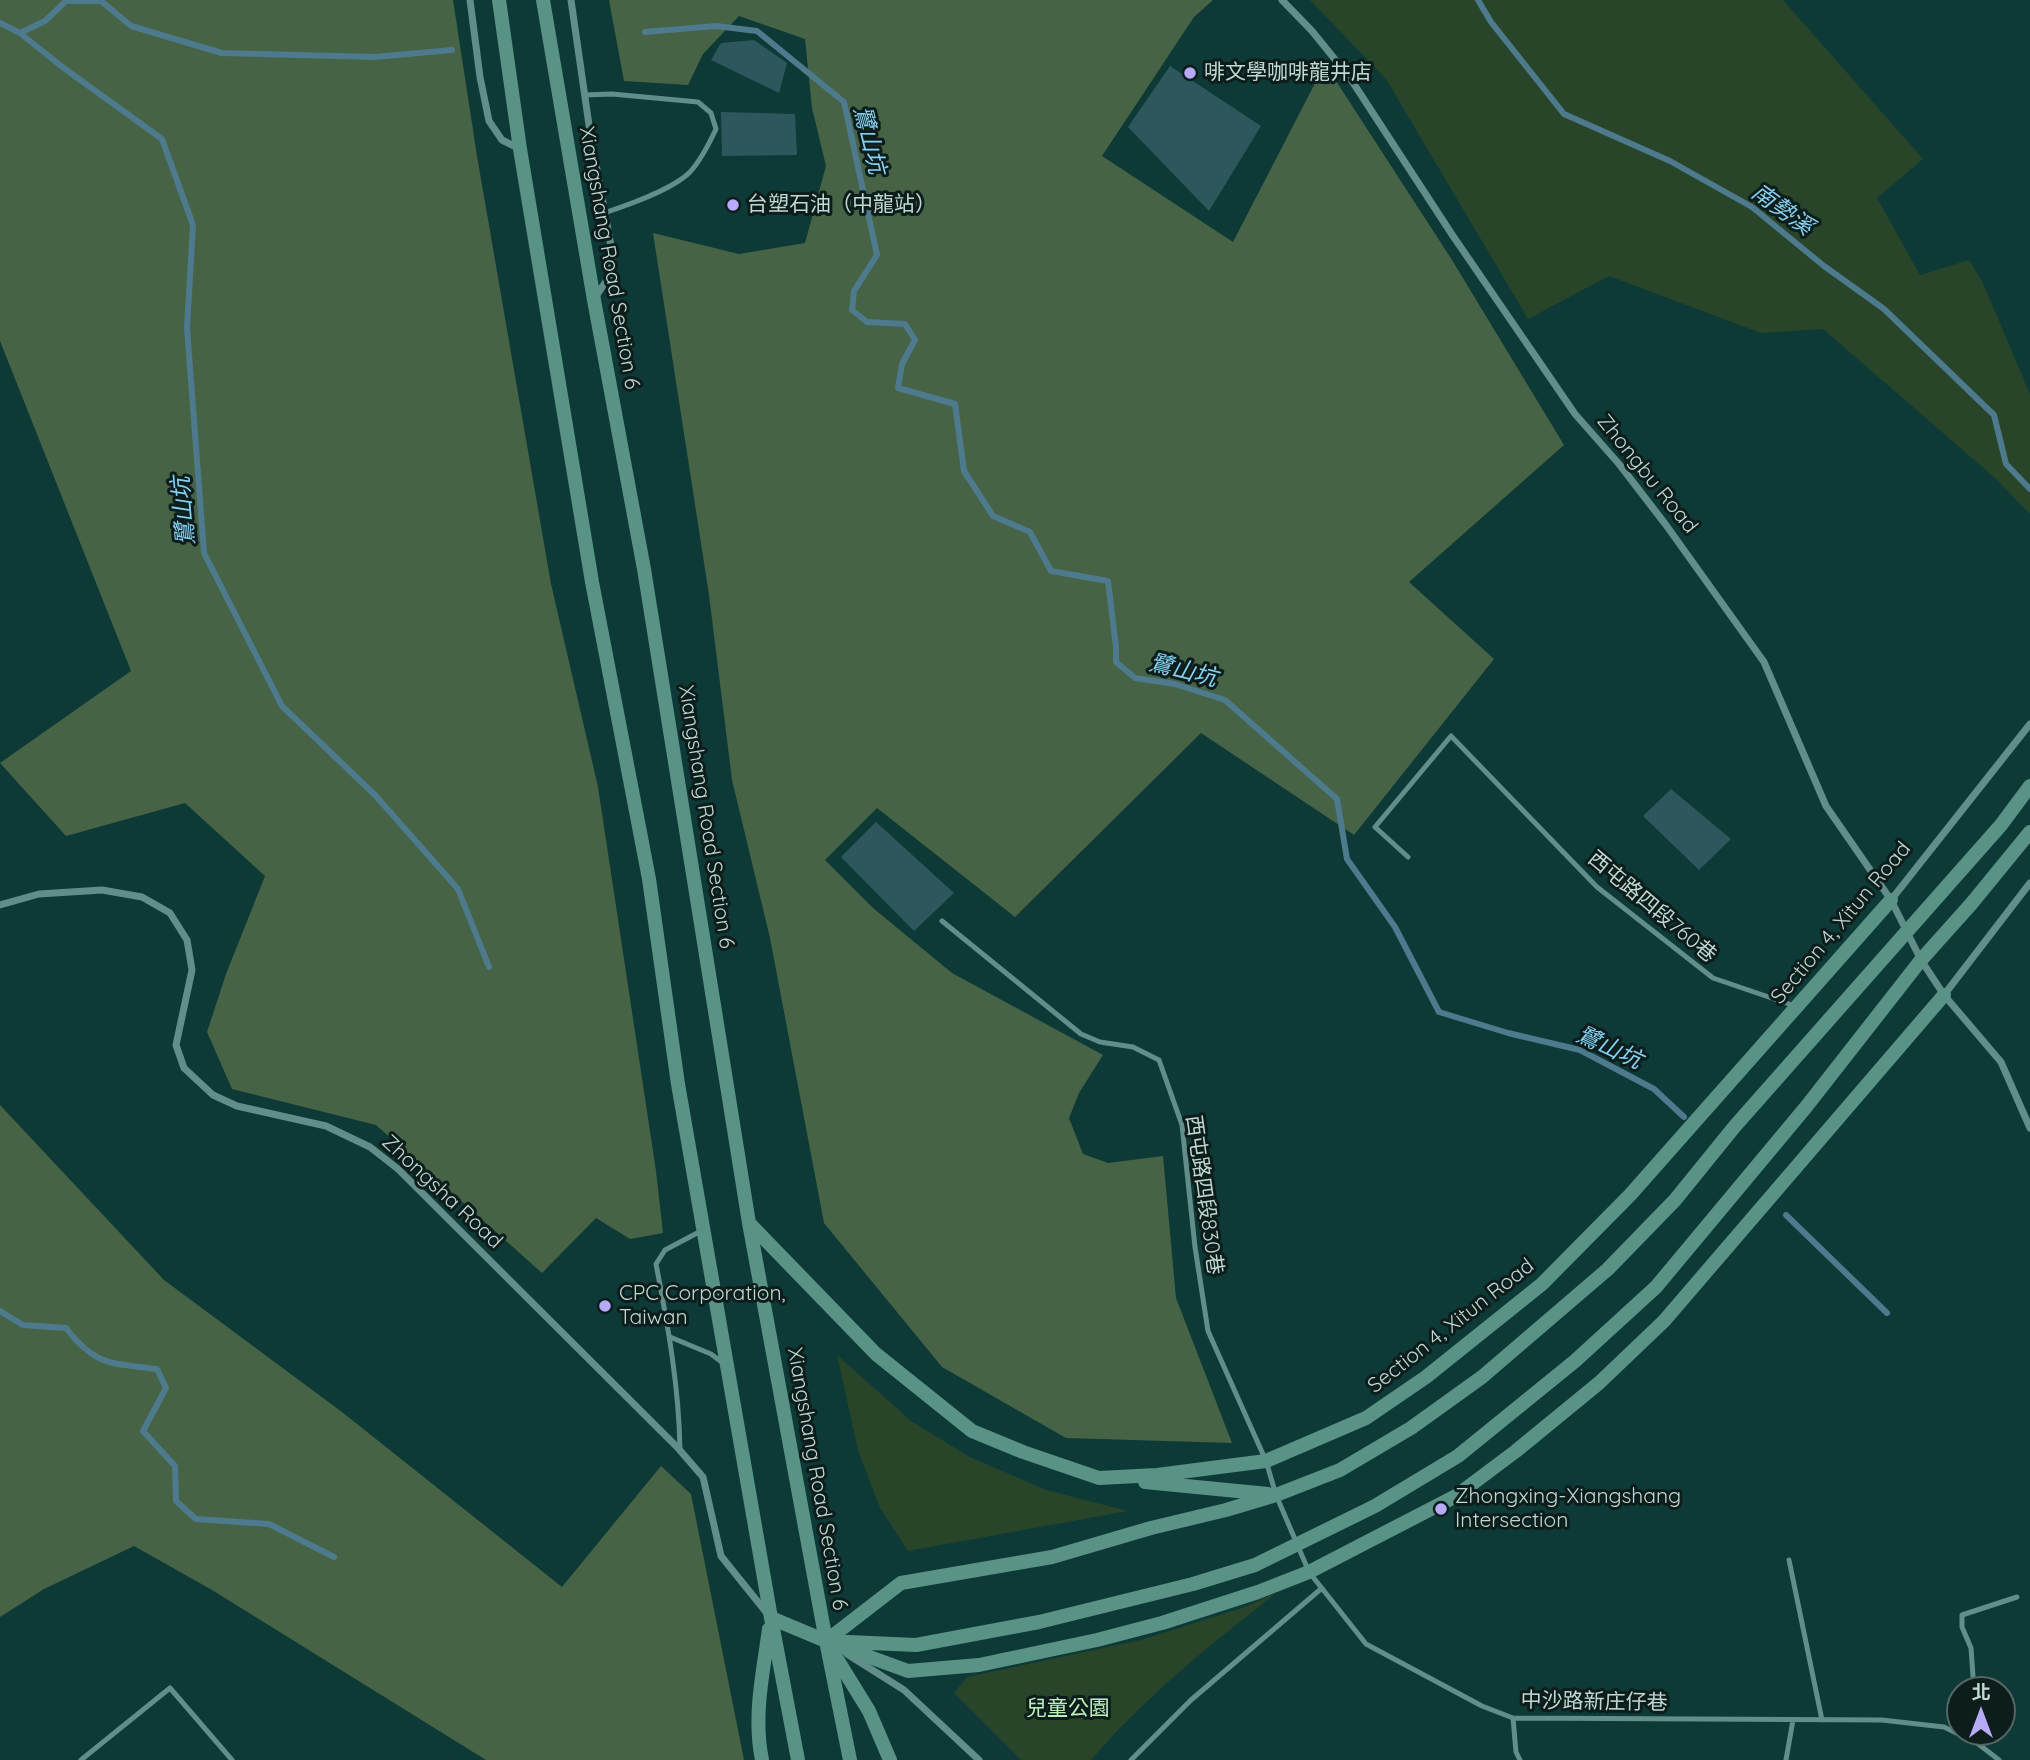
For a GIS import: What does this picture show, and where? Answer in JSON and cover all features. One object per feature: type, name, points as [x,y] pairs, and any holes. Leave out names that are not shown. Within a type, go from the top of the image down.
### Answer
[{"type":"street","points":[[470,0],[489,121],[502,140],[520,149]]},
{"type":"street","points":[[499,0],[520,149],[592,582],[649,879],[678,1084],[798,1760]]},
{"type":"street","name":"Xiangshang Road Section 6","points":[[543,0],[594,300],[651,607],[749,1223],[850,1760]]},
{"type":"street","points":[[571,0],[584,95],[613,257],[610,277],[594,300]]},
{"type":"street","name":"Zhongbu Road","points":[[1282,0],[1350,78],[1451,233],[1575,414],[1619,464],[1658,515],[1764,662],[1826,806],[1891,900],[1921,960],[1944,995],[2001,1062],[2030,1128]]},
{"type":"street","name":"Section 4, Xitun Road","points":[[749,1223],[876,1354],[972,1431],[1098,1478],[1157,1475],[1266,1461],[1366,1418],[1426,1377],[1542,1284],[1630,1195],[1798,1007],[1891,900],[2030,724]]},
{"type":"street","points":[[826,1641],[901,1583],[1052,1558],[1276,1495],[1340,1470],[1411,1428],[1482,1377],[1608,1269],[1675,1200],[1735,1126],[2001,825],[2030,786]]},
{"type":"street","points":[[826,1641],[916,1645],[1039,1622],[1193,1584],[1255,1565],[1374,1506],[1458,1456],[1575,1361],[1656,1287],[1807,1107],[1921,960],[2030,832]]},
{"type":"street","points":[[771,1618],[908,1671],[979,1664],[1097,1640],[1162,1623],[1258,1592],[1309,1572],[1456,1496],[1599,1383],[1664,1321],[1944,995],[2030,883]]},
{"type":"street","name":"Zhongsha Road","points":[[0,905],[39,894],[102,890],[142,897],[170,913],[187,940],[192,970],[176,1045],[184,1068],[213,1095],[237,1106],[326,1126],[370,1147],[398,1169],[703,1477],[720,1556],[771,1618]]},
{"type":"street","points":[[1098,1478],[1276,1495]]},
{"type":"street","points":[[762,1760],[758,1739],[758,1713],[771,1618]]},
{"type":"street","points":[[826,1641],[904,1690],[979,1760]]},
{"type":"street","name":"Xiangshang Road Section 6","points":[[826,1641],[869,1711],[890,1760]]},
{"type":"lane","points":[[584,95],[612,94],[698,102],[711,113],[716,129],[688,174],[646,198],[604,213]]},
{"type":"lane","name":"西屯路四段760巷","points":[[1408,857],[1375,827],[1451,736],[1597,887],[1713,978],[1798,1007]]},
{"type":"lane","name":"西屯路四段830巷","points":[[942,921],[1081,1034],[1100,1042],[1133,1047],[1159,1060],[1182,1125],[1195,1247],[1208,1331],[1266,1461]]},
{"type":"lane","points":[[680,1451],[679,1402],[656,1264],[665,1250],[704,1230]]},
{"type":"lane","points":[[670,1337],[711,1354],[719,1359],[729,1372]]},
{"type":"lane","name":"中沙路新庄仔巷","points":[[1266,1461],[1276,1495],[1309,1572],[1366,1644],[1482,1706],[1513,1718],[1882,1720],[1946,1728]]},
{"type":"lane","points":[[1789,1560],[1822,1720]]},
{"type":"lane","points":[[1132,1760],[1191,1700],[1322,1588]]},
{"type":"lane","points":[[1973,1676],[1971,1648],[1962,1627],[1962,1615],[2017,1597]]},
{"type":"lane","points":[[81,1760],[170,1688],[232,1760]]},
{"type":"lane","points":[[1513,1718],[1516,1752],[1520,1760]]},
{"type":"lane","points":[[1786,1760],[1793,1720]]},
{"type":"lane","name":"中沙路新庄仔巷","points":[[1981,1746],[1999,1760]]},
{"type":"green space","points":[[0,0],[453,0],[477,156],[551,584],[598,787],[663,1233],[630,1239],[596,1218],[542,1273],[376,1125],[232,1089],[207,1032],[226,974],[265,876],[185,803],[66,836],[0,763],[131,671],[0,341]]},
{"type":"green space","points":[[609,0],[1213,0],[1194,17],[1102,156],[1233,242],[1325,64],[1452,260],[1564,445],[1409,582],[1494,659],[1354,835],[1201,733],[1015,917],[877,808],[825,860],[873,908],[952,973],[1103,1055],[1079,1093],[1069,1118],[1083,1154],[1108,1163],[1163,1156],[1176,1298],[1232,1443],[1066,1438],[942,1367],[824,1223],[770,938],[732,780],[709,595],[653,233],[739,254],[805,243],[826,166],[812,108],[805,39],[739,16],[703,54],[688,85],[624,81]]},
{"type":"green space","points":[[1310,0],[1783,0],[1923,159],[1877,198],[1920,275],[1969,260],[1983,283],[2030,394],[2030,514],[1995,478],[1823,329],[1761,333],[1609,276],[1528,319],[1386,79]]},
{"type":"green space","points":[[0,1105],[164,1280],[342,1412],[562,1587],[661,1466],[691,1494],[744,1760],[486,1760],[212,1590],[134,1546],[44,1589],[0,1617]]},
{"type":"green space","points":[[837,1355],[911,1421],[970,1457],[1046,1490],[1128,1511],[908,1551],[880,1508],[858,1450]]},
{"type":"green space","name":"兒童公園","points":[[1276,1593],[1156,1693],[1091,1760],[1021,1760],[954,1693],[967,1677],[1141,1640],[1245,1607]]},
{"type":"building","points":[[754,40],[787,63],[779,93],[711,60],[721,43]]},
{"type":"building","points":[[1170,66],[1261,126],[1209,211],[1128,127]]},
{"type":"building","points":[[721,112],[795,114],[797,155],[722,156]]},
{"type":"building","points":[[1671,789],[1731,839],[1699,870],[1643,816]]},
{"type":"building","points":[[876,822],[954,893],[914,931],[841,857]]},
{"type":"waterway","name":"南勢溪","points":[[1478,0],[1491,22],[1564,114],[1670,161],[1752,207],[1824,266],[1884,309],[1994,415],[2006,464],[2030,489]]},
{"type":"waterway","name":"鷺山坑","points":[[0,23],[20,33],[45,21],[66,1],[101,1],[131,26],[222,53],[375,57],[452,50]]},
{"type":"waterway","name":"鷺山坑","points":[[645,32],[716,26],[757,31],[844,102],[877,255],[854,291],[852,310],[867,322],[905,324],[915,340],[902,364],[898,388],[955,404],[964,471],[993,516],[1030,532],[1051,571],[1108,581],[1116,662],[1135,678],[1175,684],[1225,700],[1337,799],[1347,859],[1395,927],[1439,1012],[1508,1033],[1580,1050],[1654,1089],[1684,1117]]},
{"type":"waterway","name":"鷺山坑","points":[[20,33],[162,139],[193,225],[187,328],[204,553],[282,706],[375,795],[458,889],[489,967]]},
{"type":"waterway","name":"鷺山坑","points":[[1786,1215],[1887,1313]]},
{"type":"waterway","name":"鷺山坑","points":[[0,1311],[23,1325],[66,1328],[87,1350],[106,1361],[157,1369],[166,1388],[143,1431],[175,1466],[176,1501],[196,1519],[269,1524],[334,1557]]},
{"type":"place","name":"啡文學咖啡龍井店","points":[[1190,73]]},
{"type":"place","name":"台塑石油（中龍站）","points":[[733,205]]},
{"type":"place","name":"CPC Corporation, Taiwan","points":[[605,1306]]},
{"type":"place","name":"Zhongxing-Xiangshang Intersection","points":[[1441,1509]]}]
